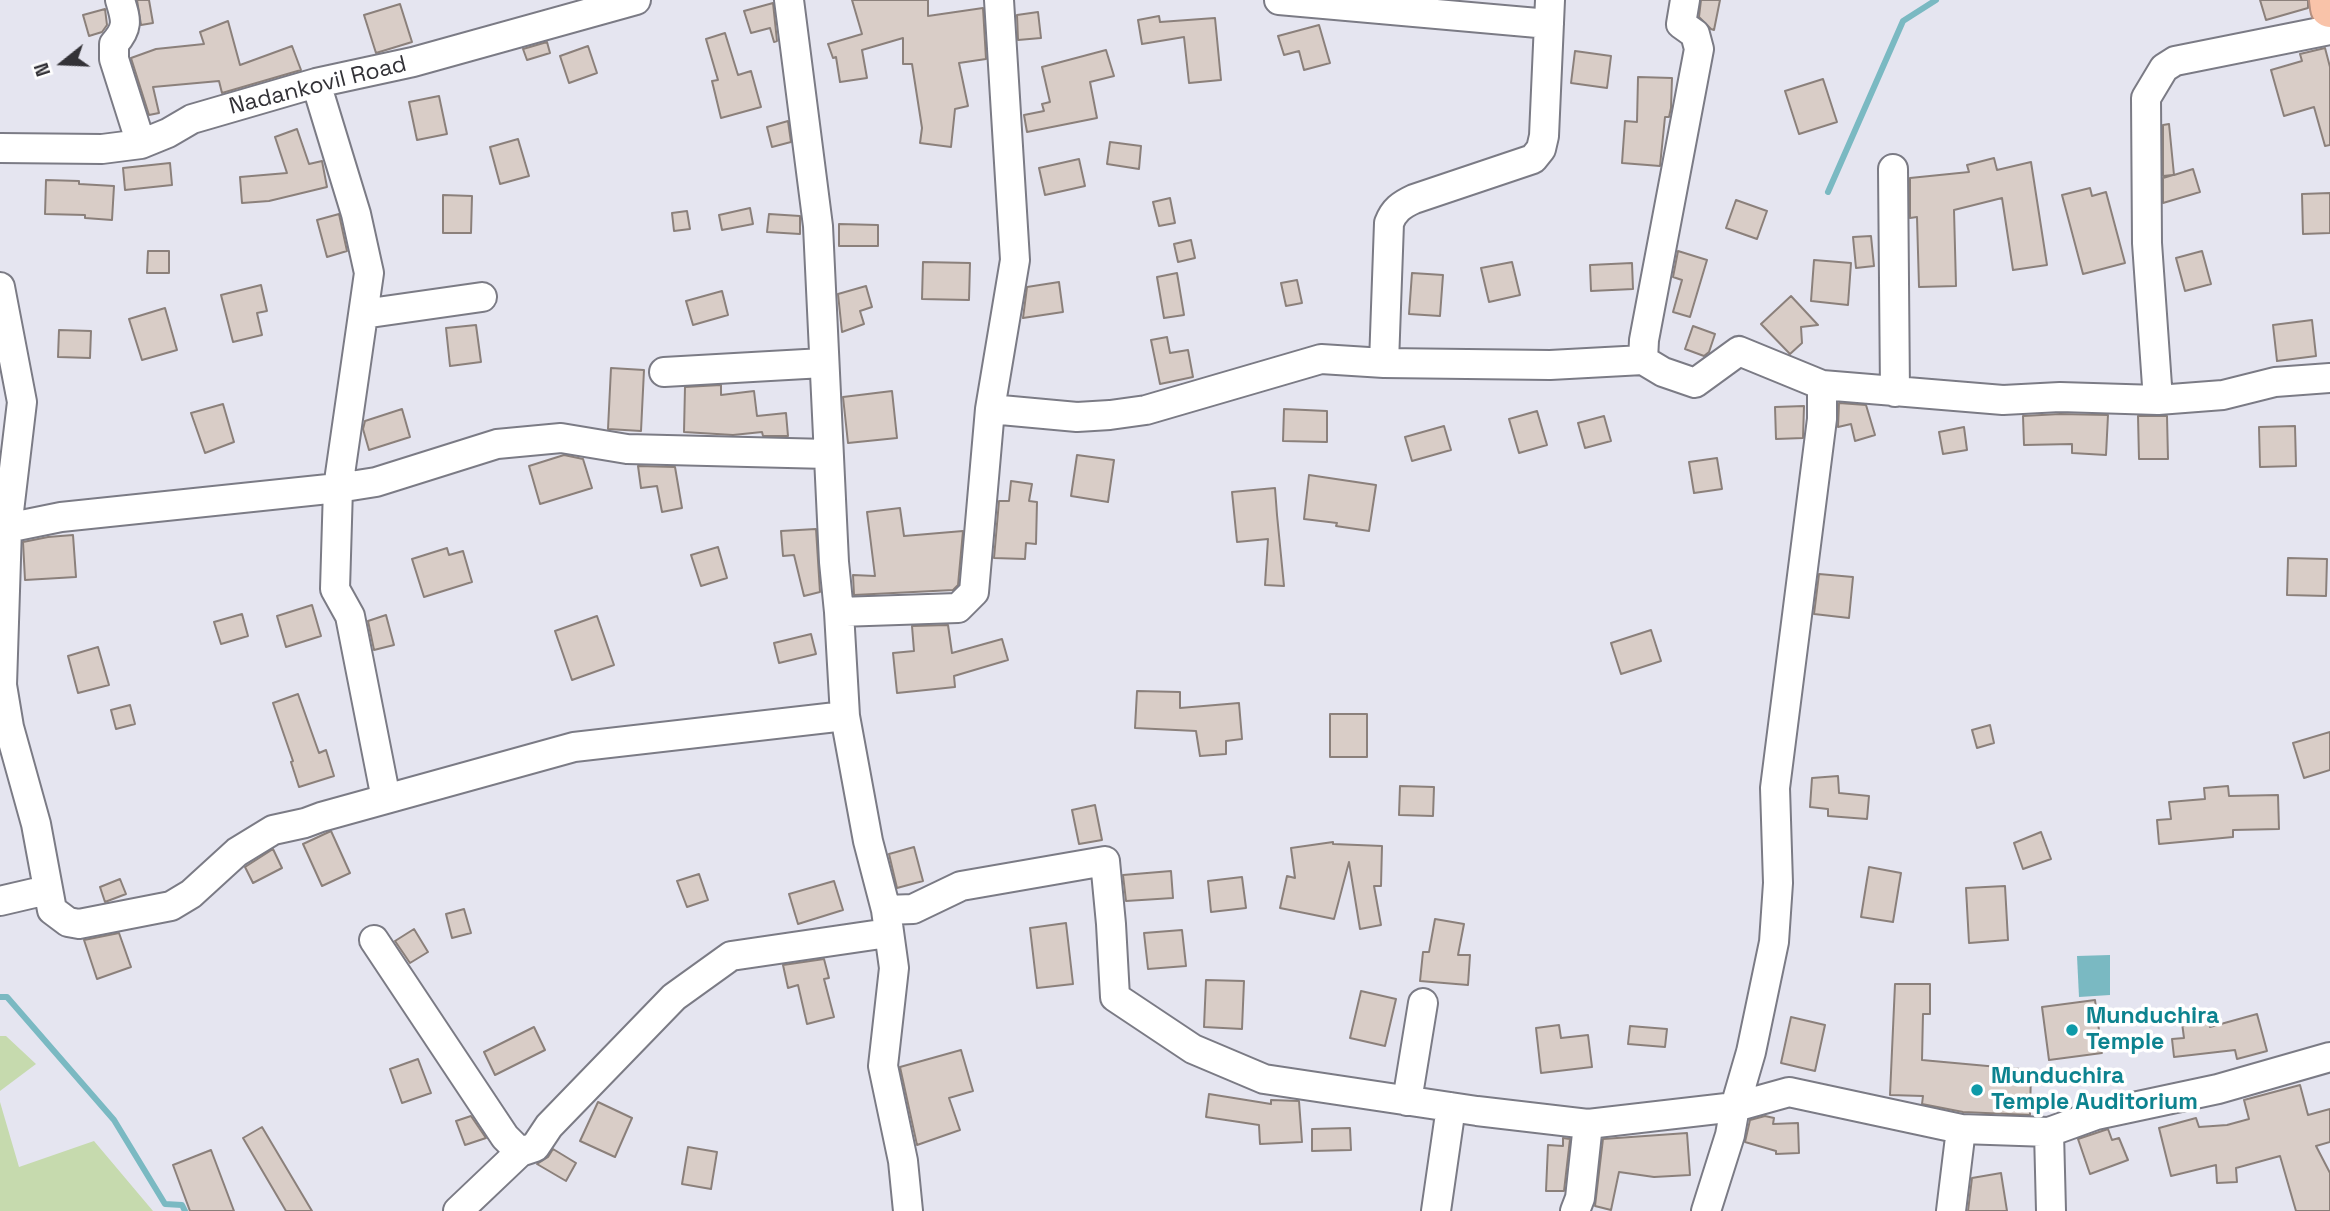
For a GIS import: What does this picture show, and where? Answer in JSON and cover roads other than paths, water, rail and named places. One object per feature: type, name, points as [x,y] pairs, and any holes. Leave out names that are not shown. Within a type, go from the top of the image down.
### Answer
[{"type":"highway","points":[[2329,0],[2330,8]]},
{"type":"street","points":[[120,0],[126,21],[122,35],[114,44],[114,59],[141,144]]},
{"type":"street","name":"Nadankovil Road","points":[[0,148],[103,149],[141,144],[192,119],[316,83],[414,62],[582,7],[636,0]]},
{"type":"street","points":[[789,0],[818,226],[828,454],[845,716],[894,968],[883,1066],[904,1161],[908,1211]]},
{"type":"street","points":[[839,611],[958,608],[974,592],[989,409],[1015,260],[999,0]]},
{"type":"street","points":[[1279,0],[1550,12],[1544,136],[1541,149],[1533,159],[1413,199],[1393,213],[1389,223],[1384,363]]},
{"type":"street","points":[[1643,360],[1644,340],[1699,49],[1695,34],[1681,24],[1685,0]]},
{"type":"street","points":[[2158,400],[2147,243],[2146,98],[2164,68],[2175,61],[2330,30]]},
{"type":"street","points":[[316,83],[356,214],[369,273],[338,488],[335,589],[349,616],[386,799]]},
{"type":"street","points":[[1894,169],[1895,392]]},
{"type":"street","points":[[0,287],[22,402],[7,528],[2,685],[6,712],[36,824],[52,910],[68,922],[79,924],[171,906],[191,894],[237,852],[273,830],[574,747],[845,716]]},
{"type":"street","points":[[363,314],[482,297]]},
{"type":"street","points":[[989,409],[1077,417],[1146,410],[1321,359],[1384,363],[1550,365],[1643,360],[1663,372],[1695,383],[1739,351],[1822,385],[2003,400],[2060,397],[2158,400],[2223,395],[2274,382],[2330,378]]},
{"type":"street","points":[[663,372],[823,363]]},
{"type":"street","points":[[1706,1211],[1730,1135],[1751,1052],[1774,942],[1778,883],[1775,788],[1783,742],[1822,419],[1822,385]]},
{"type":"street","points":[[7,528],[61,517],[376,482],[497,444],[561,438],[627,449],[828,454]]},
{"type":"street","points":[[458,1211],[520,1152],[534,1147],[549,1126],[674,997],[731,956],[887,922],[961,886],[1105,861],[1115,997],[1193,1049],[1264,1079],[1407,1101],[1588,1124],[1735,1107],[1788,1092],[1961,1129],[2049,1132],[2096,1115],[2218,1088],[2330,1057]]},
{"type":"street","points":[[0,901],[47,890]]},
{"type":"street","points":[[374,940],[505,1137],[520,1152]]},
{"type":"street","points":[[1407,1101],[1423,1003]]},
{"type":"street","points":[[1436,1211],[1451,1107]]},
{"type":"street","points":[[1575,1211],[1580,1198],[1588,1124]]},
{"type":"street","points":[[1951,1211],[1961,1129]]},
{"type":"street","points":[[2049,1132],[2051,1211]]},
{"type":"water","points":[[2110,955],[2110,995],[2079,997],[2077,956]]},
{"type":"waterway","points":[[1828,192],[1903,21],[1936,0]]},
{"type":"waterway","points":[[0,997],[7,997],[114,1120],[165,1204],[182,1205],[185,1211]]},
{"type":"place","name":"Munduchira Temple","points":[[2072,1030]]},
{"type":"place","name":"Munduchira Temple Auditorium","points":[[1977,1090]]}]
